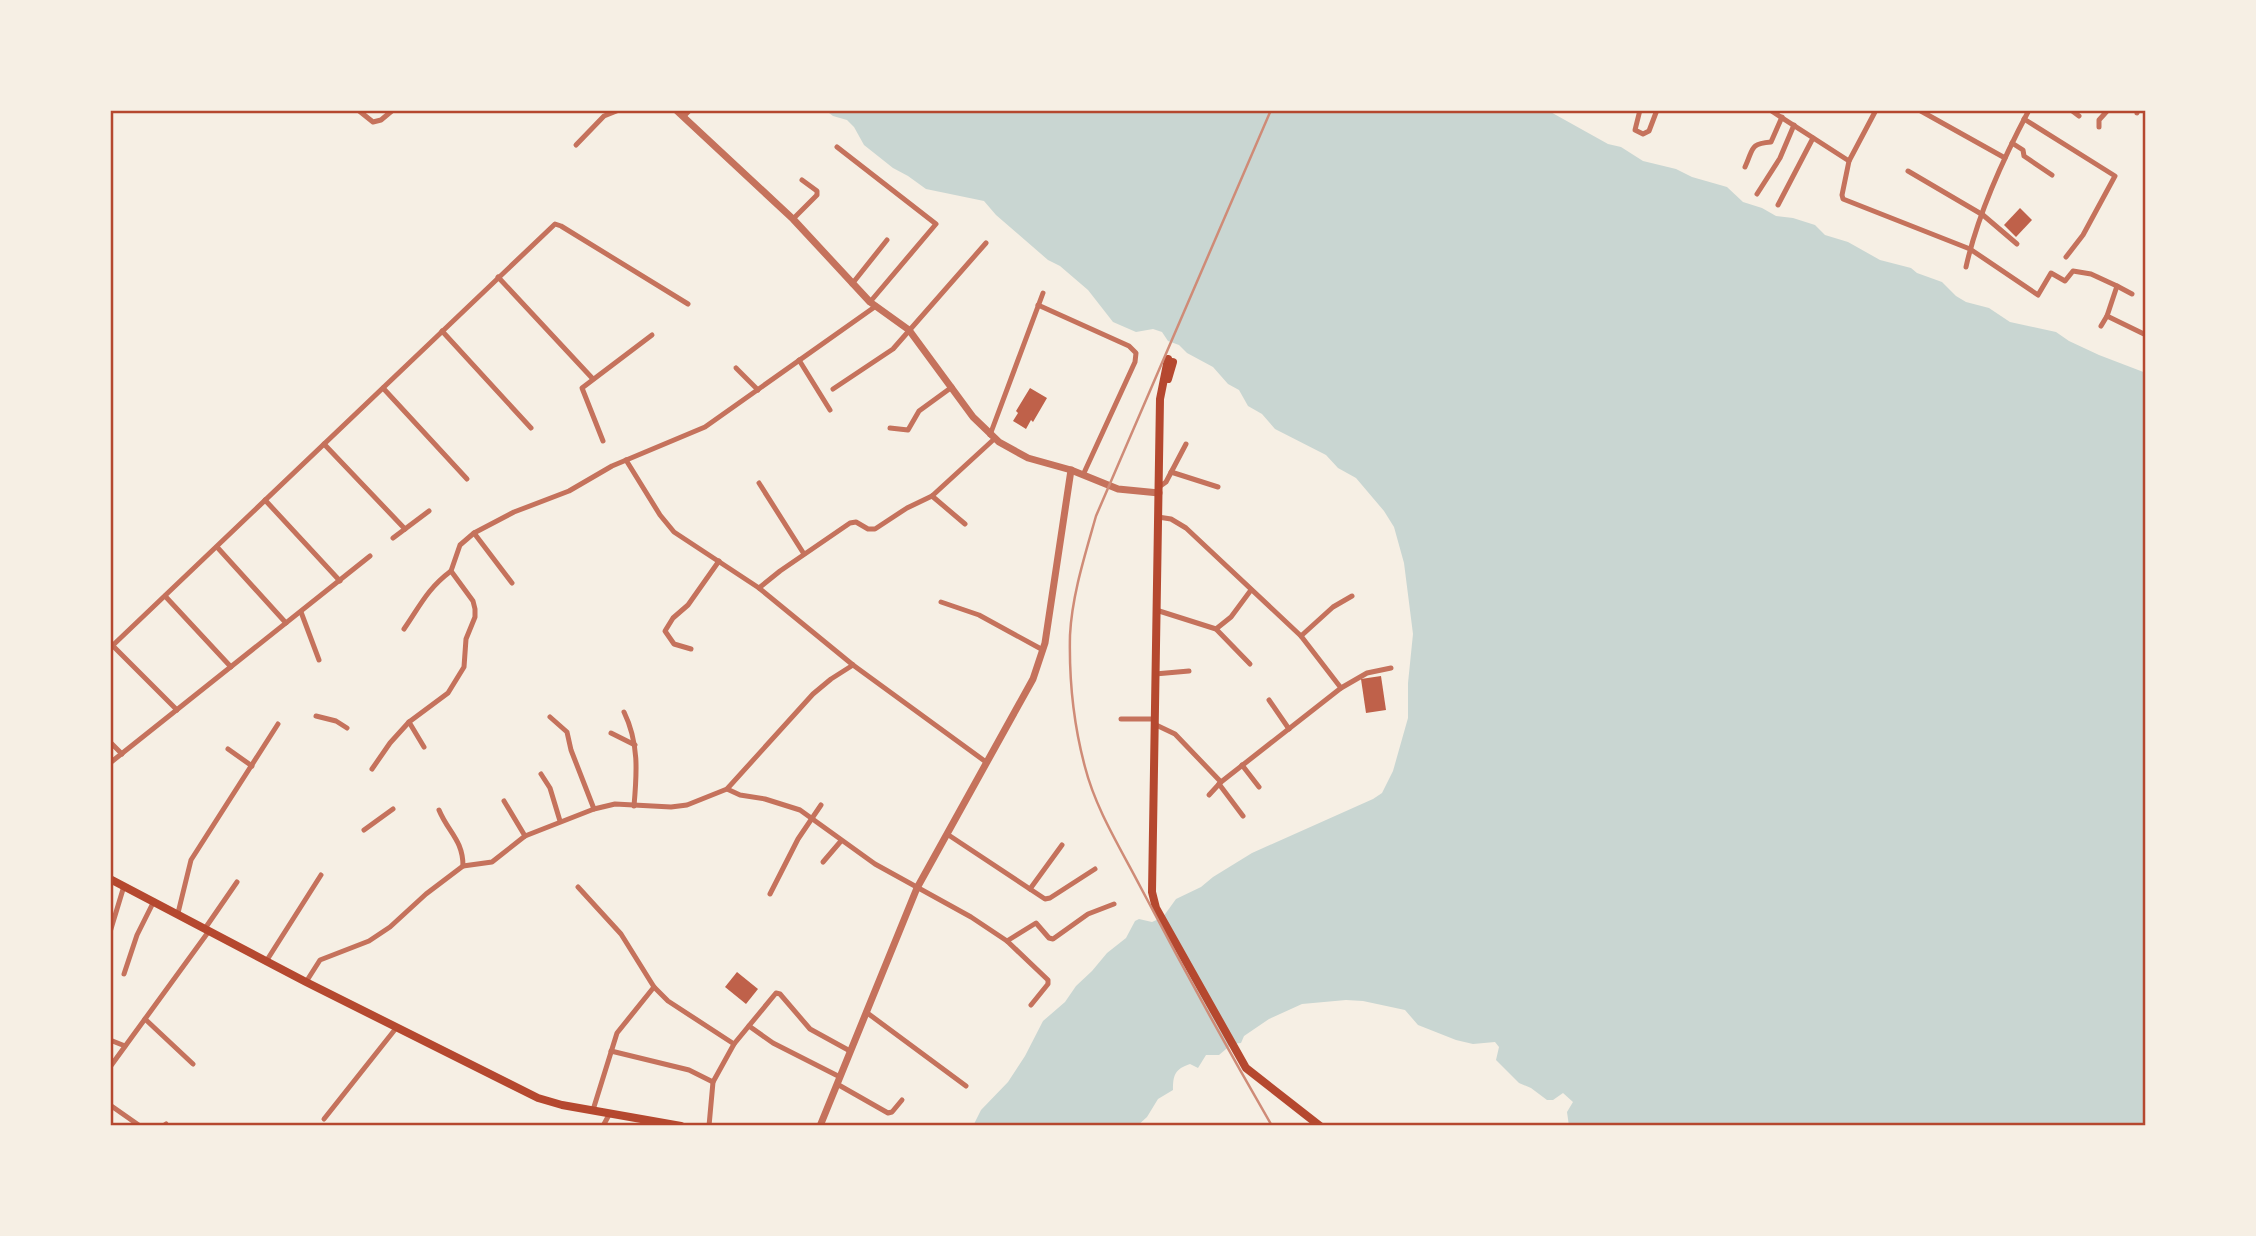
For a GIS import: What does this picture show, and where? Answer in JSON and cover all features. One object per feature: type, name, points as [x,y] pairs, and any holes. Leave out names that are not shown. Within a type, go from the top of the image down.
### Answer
[{"type":"main road","points":[[1171,360],[1162,382],[1160,413],[1151,884],[1156,908],[1246,1068],[1320,1126]]},
{"type":"main road","points":[[110,879],[208,928],[306,982],[538,1098],[562,1105],[681,1126]]},
{"type":"street","points":[[358,110],[373,122],[381,120],[393,110]]},
{"type":"street","points":[[576,145],[604,116],[619,110]]},
{"type":"street","points":[[676,110],[687,113],[873,304],[909,330],[991,438],[1018,454],[1071,470],[1118,489],[1159,490],[1186,444]]},
{"type":"street","points":[[1640,110],[1635,130],[1643,134],[1648,131],[1657,110]]},
{"type":"street","points":[[1876,110],[1849,162],[1843,199],[1970,249],[2038,295],[2051,273],[2065,281],[2073,271],[2089,273],[2132,294]]},
{"type":"street","points":[[1919,110],[2006,158]]},
{"type":"street","points":[[1966,267],[1983,215],[2012,143],[2029,110]]},
{"type":"street","points":[[2071,110],[2079,116]]},
{"type":"street","points":[[2099,127],[2099,120],[2108,110]]},
{"type":"street","points":[[1774,111],[1849,162]]},
{"type":"street","points":[[1745,167],[1755,145],[1759,142],[1771,142],[1782,117]]},
{"type":"street","points":[[2024,119],[2115,176],[2083,235],[2066,257]]},
{"type":"street","points":[[1757,194],[1780,158],[1794,125]]},
{"type":"street","points":[[1778,205],[1813,138]]},
{"type":"street","points":[[2012,143],[2022,150],[2024,156],[2052,175]]},
{"type":"street","points":[[404,629],[424,596],[451,571],[460,545],[474,533],[514,512],[569,491],[612,466],[705,427],[873,304],[936,224],[837,146]]},
{"type":"street","points":[[1908,171],[1983,215],[2017,244]]},
{"type":"street","points":[[793,219],[817,195],[817,191],[802,180]]},
{"type":"street","points":[[177,710],[111,647],[555,224],[688,304]]},
{"type":"street","points":[[852,284],[887,240]]},
{"type":"street","points":[[833,389],[893,349],[986,243]]},
{"type":"street","points":[[498,277],[593,379]]},
{"type":"street","points":[[2101,326],[2117,286]]},
{"type":"street","points":[[759,589],[852,522],[871,530],[875,529],[907,508],[932,496],[991,438],[1043,293]]},
{"type":"street","points":[[1038,305],[1129,346],[1136,353],[1135,362],[1083,475]]},
{"type":"street","points":[[2107,316],[2146,335]]},
{"type":"street","points":[[442,331],[531,428]]},
{"type":"street","points":[[603,441],[582,388],[652,335]]},
{"type":"street","points":[[799,360],[830,410]]},
{"type":"street","points":[[736,368],[758,390]]},
{"type":"street","points":[[891,428],[908,430],[919,411],[952,387]]},
{"type":"street","points":[[383,388],[467,479]]},
{"type":"street","points":[[324,444],[405,529]]},
{"type":"street","points":[[626,460],[674,533],[759,589],[853,665],[986,762]]},
{"type":"street","points":[[820,1126],[917,888],[1033,679],[1044,650],[1071,470]]},
{"type":"street","points":[[1171,472],[1218,487]]},
{"type":"street","points":[[759,483],[804,554]]},
{"type":"street","points":[[932,496],[965,523]]},
{"type":"street","points":[[265,500],[340,581]]},
{"type":"street","points":[[393,538],[429,511]]},
{"type":"street","points":[[1158,517],[1171,519],[1186,528],[1301,636],[1341,688]]},
{"type":"street","points":[[474,533],[512,583]]},
{"type":"street","points":[[217,547],[286,623]]},
{"type":"street","points":[[110,763],[370,556]]},
{"type":"street","points":[[691,649],[674,644],[665,631],[688,605],[719,561]]},
{"type":"street","points":[[372,769],[409,722],[448,693],[464,667],[466,639],[475,617],[475,609],[473,601],[451,571]]},
{"type":"street","points":[[1216,629],[1231,617],[1251,590]]},
{"type":"street","points":[[166,596],[231,667]]},
{"type":"street","points":[[1301,636],[1333,607],[1352,596]]},
{"type":"street","points":[[941,602],[979,615],[1044,650]]},
{"type":"street","points":[[1156,610],[1216,629],[1250,664]]},
{"type":"street","points":[[301,612],[319,660]]},
{"type":"street","points":[[306,982],[320,960],[369,941],[390,927],[463,866],[492,862],[525,836],[594,808],[615,804],[671,807],[687,805],[727,789],[813,694],[853,665]]},
{"type":"street","points":[[1209,795],[1242,765],[1341,688],[1367,673],[1391,668]]},
{"type":"street","points":[[1155,674],[1189,671]]},
{"type":"street","points":[[1269,700],[1289,729]]},
{"type":"street","points":[[624,712],[632,728],[638,765],[634,806]]},
{"type":"street","points":[[316,716],[328,718],[347,728]]},
{"type":"street","points":[[550,717],[567,732],[570,750],[594,808]]},
{"type":"street","points":[[1121,719],[1154,721],[1175,734],[1220,783],[1243,816]]},
{"type":"street","points":[[409,722],[424,747]]},
{"type":"street","points":[[178,913],[191,860],[278,724]]},
{"type":"street","points":[[611,733],[635,745]]},
{"type":"street","points":[[110,742],[122,754]]},
{"type":"street","points":[[228,748],[252,766]]},
{"type":"street","points":[[1242,765],[1259,787]]},
{"type":"street","points":[[541,774],[550,788],[560,821]]},
{"type":"street","points":[[727,789],[740,795],[800,810],[841,841],[1007,941],[1048,980],[1048,984],[1031,1005]]},
{"type":"street","points":[[504,801],[525,836]]},
{"type":"street","points":[[770,894],[811,818],[821,805]]},
{"type":"street","points":[[364,830],[393,809]]},
{"type":"street","points":[[439,810],[446,827],[460,842],[463,866]]},
{"type":"street","points":[[947,834],[1047,899],[1094,869]]},
{"type":"street","points":[[823,862],[841,841]]},
{"type":"street","points":[[1030,890],[1062,845]]},
{"type":"street","points":[[267,960],[321,875]]},
{"type":"street","points":[[110,1067],[208,928],[237,882]]},
{"type":"street","points":[[110,932],[124,886]]},
{"type":"street","points":[[578,887],[621,934],[653,987],[668,1001],[734,1044]]},
{"type":"street","points":[[124,974],[137,935],[153,901]]},
{"type":"street","points":[[1007,941],[1036,923],[1053,939],[1088,914],[1114,904]]},
{"type":"street","points":[[593,1110],[617,1033],[653,987]]},
{"type":"street","points":[[709,1126],[713,1082],[734,1044],[772,995],[780,994],[810,1029],[850,1051]]},
{"type":"street","points":[[866,1012],[965,1086]]},
{"type":"street","points":[[145,1019],[193,1064]]},
{"type":"street","points":[[749,1026],[888,1113],[902,1100]]},
{"type":"street","points":[[324,1119],[397,1027]]},
{"type":"street","points":[[110,1040],[125,1046]]},
{"type":"street","points":[[611,1051],[689,1070],[713,1082]]},
{"type":"street","points":[[110,1105],[140,1126]]},
{"type":"street","points":[[603,1126],[610,1112]]},
{"type":"shaded area","points":[[825,110],[1547,110],[1643,161],[1676,169],[1692,177],[1727,187],[1743,202],[1776,216],[1815,225],[1825,235],[1848,242],[1880,260],[1911,268],[1942,282],[1966,302],[1989,308],[2010,322],[2056,332],[2099,355],[2146,373],[2146,1126],[1569,1126],[1567,1112],[1573,1102],[1563,1093],[1553,1100],[1547,1100],[1519,1083],[1496,1060],[1499,1047],[1495,1042],[1473,1044],[1456,1040],[1418,1025],[1405,1010],[1346,1000],[1302,1004],[1269,1019],[1244,1036],[1241,1043],[1232,1044],[1219,1055],[1206,1055],[1198,1068],[1190,1064],[1181,1068],[1174,1077],[1173,1090],[1158,1099],[1147,1117],[1137,1126],[973,1126],[981,1110],[1008,1082],[1043,1021],[1065,1002],[1107,953],[1126,938],[1135,921],[1139,919],[1152,922],[1163,917],[1176,899],[1201,887],[1252,853],[1382,793],[1393,771],[1408,718],[1413,634],[1404,563],[1394,527],[1356,478],[1338,468],[1326,455],[1275,429],[1262,414],[1248,406],[1239,390],[1228,384],[1213,367],[1168,341],[1162,332],[1153,329],[1136,332],[1113,322],[1088,290],[1060,266],[1048,260],[996,215],[984,201],[926,189],[864,145],[847,120],[833,116]]},
{"type":"building","points":[[2020,208],[2032,220],[2016,237],[2004,225]]},
{"type":"building","points":[[1030,388],[1047,398],[1026,429],[1013,421]]},
{"type":"building","points":[[1381,676],[1386,710],[1366,713],[1361,679]]},
{"type":"building","points":[[737,972],[758,989],[746,1004],[725,987]]},
{"type":"railway","points":[[1271,110],[1096,516],[1076,590],[1070,651],[1071,685],[1078,735],[1096,799],[1173,948],[1272,1126]]}]
